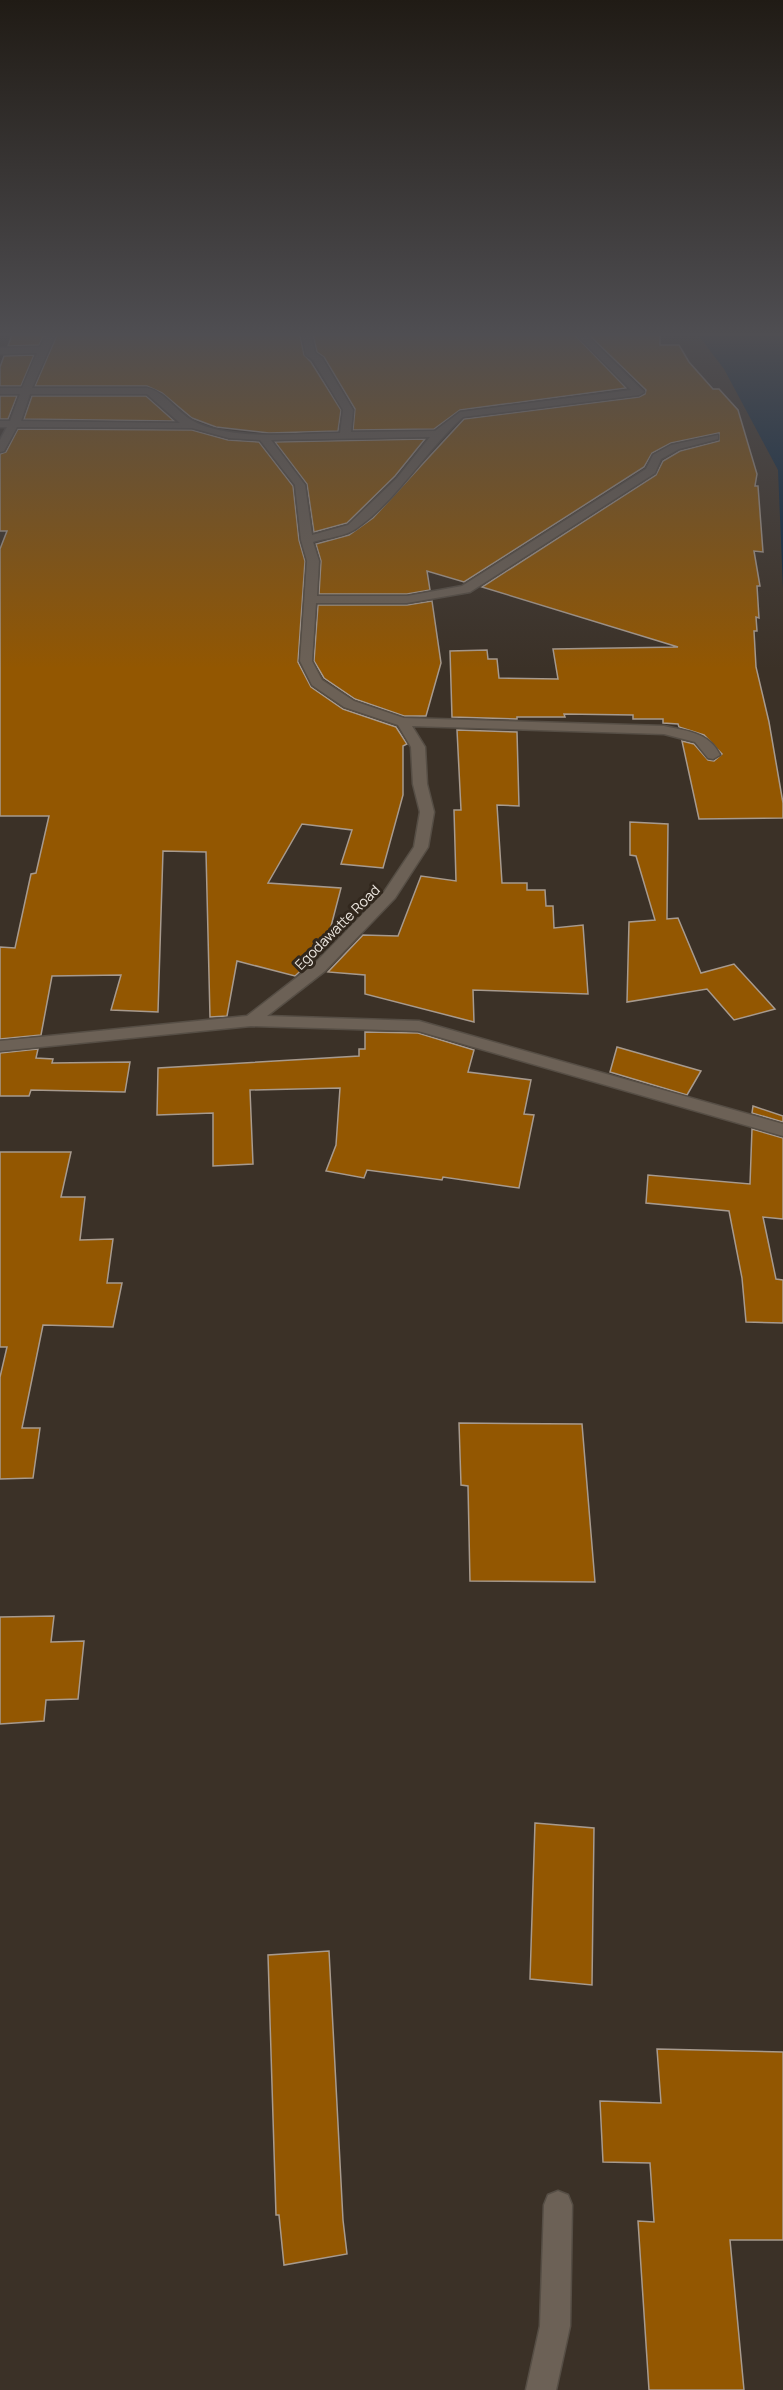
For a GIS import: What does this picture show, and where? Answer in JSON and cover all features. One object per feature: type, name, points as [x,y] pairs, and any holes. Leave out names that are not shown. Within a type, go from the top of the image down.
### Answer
[{"type":"street","points":[[270,447],[300,485],[307,540],[313,561],[306,661],[317,682],[349,704],[403,722],[664,730],[705,740],[710,745],[713,755]]},
{"type":"street","points":[[307,540],[352,527],[401,480],[428,447]]},
{"type":"street","points":[[310,599],[399,602],[431,598],[466,589],[651,471],[657,457],[677,447]]},
{"type":"street","name":"Egodawatte Road","points":[[251,1021],[319,969],[390,896],[421,848],[427,812],[420,784],[418,747],[403,722]]},
{"type":"street","points":[[0,1046],[251,1021],[419,1026],[783,1130]]},
{"type":"street","points":[[541,2390],[555,2326],[558,2205]]},
{"type":"water","points":[[765,447],[783,447],[783,588],[778,470]]},
{"type":"building","points":[[9,447],[263,447],[293,486],[299,540],[305,561],[298,662],[311,687],[343,709],[396,727],[407,744],[403,746],[403,795],[383,868],[341,864],[352,830],[302,824],[268,883],[341,888],[329,934],[340,934],[295,976],[237,961],[227,1016],[210,1017],[206,852],[163,851],[158,1012],[111,1010],[121,975],[52,976],[41,1035],[0,1039],[0,947],[15,948],[31,874],[36,873],[49,816],[0,816],[0,549],[7,531],[0,531],[0,454],[6,452]]},
{"type":"building","points":[[278,447],[419,447],[395,476],[347,523],[314,532],[307,484]]},
{"type":"building","points":[[439,447],[664,447],[652,453],[644,467],[464,582],[427,571],[430,590],[407,594],[319,594],[321,561],[316,544],[349,535],[373,518]]},
{"type":"building","points":[[697,447],[749,447],[757,474],[755,486],[758,486],[763,552],[754,551],[760,586],[757,586],[759,618],[756,617],[757,631],[754,631],[756,667],[769,722],[783,803],[783,818],[699,819],[682,741],[694,744],[708,760],[714,761],[722,754],[704,735],[679,727],[678,724],[663,723],[663,719],[633,719],[633,715],[564,714],[565,717],[517,717],[517,719],[452,717],[450,651],[487,650],[488,659],[497,659],[499,678],[558,679],[553,649],[678,647],[482,587],[656,475],[663,461],[680,451]]},
{"type":"building","points":[[432,601],[441,663],[426,716],[404,716],[355,699],[324,678],[314,661],[318,605],[407,605]]},
{"type":"building","points":[[457,730],[517,732],[519,806],[497,805],[502,883],[527,883],[527,890],[545,890],[546,906],[553,906],[554,928],[583,925],[588,994],[473,990],[474,1022],[365,994],[365,975],[328,972],[363,935],[398,936],[421,876],[456,881],[454,810],[461,810]]},
{"type":"building","points":[[630,822],[668,824],[667,919],[678,918],[701,973],[734,964],[775,1009],[734,1020],[707,989],[627,1002],[629,922],[655,920],[636,856],[630,855]]},
{"type":"building","points":[[365,1032],[418,1033],[474,1050],[468,1072],[531,1080],[524,1114],[534,1115],[519,1188],[443,1177],[442,1180],[367,1170],[364,1178],[326,1171],[336,1145],[340,1088],[250,1090],[253,1164],[213,1166],[213,1113],[157,1115],[158,1068],[359,1056],[359,1049],[365,1049]]},
{"type":"building","points":[[617,1047],[701,1071],[687,1095],[610,1072]]},
{"type":"building","points":[[38,1049],[36,1058],[53,1059],[52,1063],[130,1062],[125,1092],[31,1090],[29,1096],[0,1096],[0,1053]]},
{"type":"building","points":[[753,1106],[783,1116],[783,1122],[752,1113]]},
{"type":"building","points":[[752,1129],[783,1138],[783,1219],[763,1217],[776,1279],[783,1280],[783,1323],[746,1322],[742,1278],[729,1211],[646,1203],[648,1175],[750,1184]]},
{"type":"building","points":[[0,1152],[71,1152],[61,1197],[85,1197],[80,1240],[113,1239],[107,1283],[122,1283],[113,1327],[43,1325],[22,1428],[40,1428],[33,1478],[0,1479],[0,1377],[7,1347],[0,1347]]},
{"type":"building","points":[[459,1423],[582,1424],[595,1582],[470,1581],[468,1486],[461,1485]]},
{"type":"building","points":[[54,1616],[51,1642],[84,1641],[78,1699],[46,1700],[44,1721],[0,1724],[0,1617]]},
{"type":"building","points":[[535,1823],[594,1828],[592,1985],[530,1979]]},
{"type":"building","points":[[329,1951],[343,2220],[347,2254],[284,2265],[279,2215],[276,2215],[268,1955]]},
{"type":"building","points":[[657,2049],[783,2052],[783,2240],[730,2240],[744,2390],[649,2390],[638,2221],[654,2222],[650,2163],[603,2162],[600,2101],[661,2103]]}]
